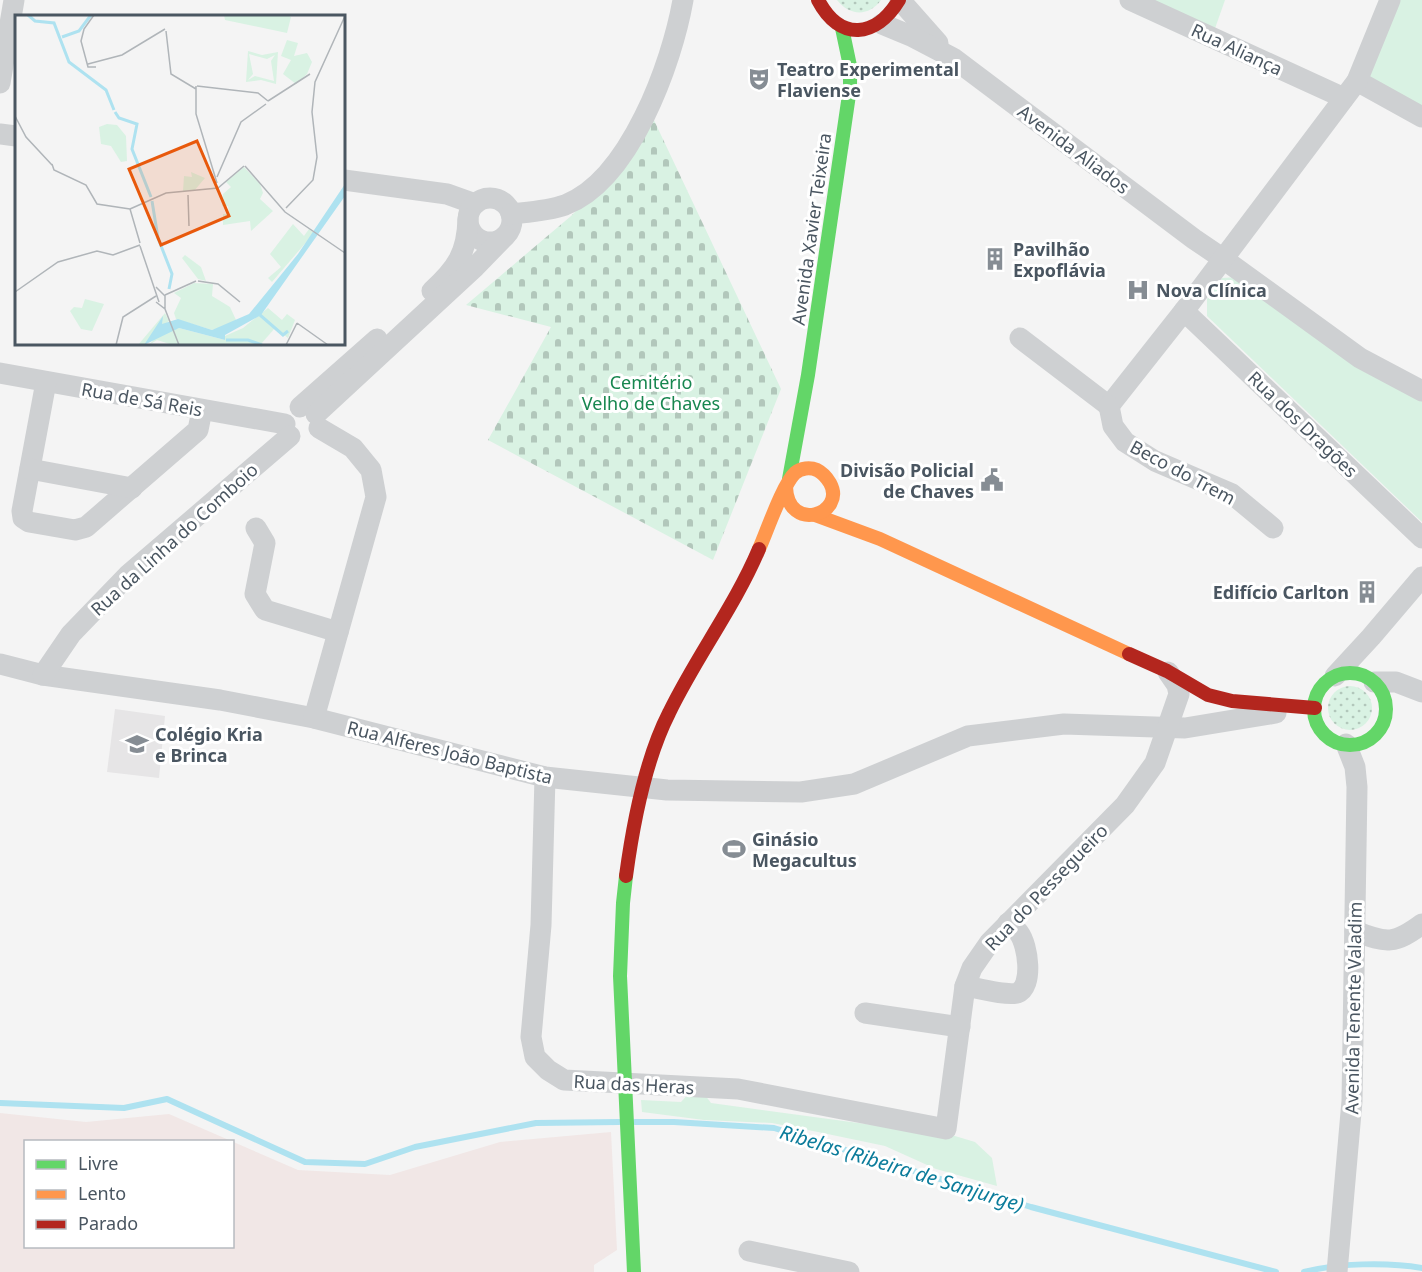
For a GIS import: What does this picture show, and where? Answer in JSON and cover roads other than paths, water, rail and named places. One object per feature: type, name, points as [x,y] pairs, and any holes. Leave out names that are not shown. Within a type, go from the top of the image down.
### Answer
[{"type":"main road","points":[[818,0],[830,20],[842,28],[870,36]]},
{"type":"main road","points":[[850,88],[870,36],[890,17],[899,0]]},
{"type":"main road","points":[[842,28],[850,66],[850,88]]},
{"type":"main road","name":"Avenida Xavier Teixeira","points":[[754,561],[787,483],[808,375],[850,88]]},
{"type":"main road","name":"Avenida Xavier Teixeira","points":[[808,375],[813,422]]},
{"type":"main road","points":[[820,453],[824,473],[832,488],[847,503]]},
{"type":"main road","points":[[824,473],[817,469],[801,469],[787,483],[785,494],[790,506],[800,514],[811,515],[880,539],[1167,671],[1200,691],[1224,700],[1316,714]]},
{"type":"main road","points":[[794,526],[827,508],[833,495],[832,488]]},
{"type":"main road","points":[[861,518],[880,539]]},
{"type":"main road","points":[[634,1272],[620,976],[621,920],[627,865],[637,812],[662,730],[684,684],[754,561],[781,536]]},
{"type":"main road","points":[[1167,671],[1207,680]]},
{"type":"main road","points":[[1310,686],[1331,679],[1356,673],[1374,682],[1382,691],[1386,701],[1386,713],[1377,733],[1368,740],[1358,744],[1346,744],[1328,736],[1316,714],[1320,690],[1331,679]]},
{"type":"street","points":[[0,83],[14,0]]},
{"type":"street","points":[[511,214],[567,204],[593,186],[617,159],[646,113],[661,83],[673,45],[683,0]]},
{"type":"street","points":[[899,0],[953,58]]},
{"type":"street","name":"Rua Aliança","points":[[1130,0],[1422,117]]},
{"type":"street","points":[[1020,338],[1109,406],[1184,311],[1350,89],[1390,0]]},
{"type":"street","points":[[870,36],[920,40],[953,58]]},
{"type":"street","name":"Avenida Aliados","points":[[953,58],[1194,239],[1360,358],[1422,391]]},
{"type":"street","points":[[0,134],[15,136]]},
{"type":"street","points":[[345,180],[447,194],[471,211]]},
{"type":"street","points":[[496,198],[505,204],[511,214],[510,229],[505,236],[475,267],[312,416],[460,259],[467,240],[471,211],[481,199],[496,198]]},
{"type":"street","points":[[471,211],[471,231],[484,241],[492,242],[505,236]]},
{"type":"street","name":"Avenida Aliados","points":[[1194,239],[1205,254],[1206,280]]},
{"type":"street","name":"Rua dos Dragões","points":[[1184,311],[1422,538]]},
{"type":"street","name":"Rua de Sá Reis","points":[[0,373],[202,410],[287,430],[297,441],[310,440],[312,416]]},
{"type":"street","points":[[46,382],[22,511],[23,518],[29,522],[81,530],[86,527],[198,430],[202,410]]},
{"type":"street","name":"Beco do Trem","points":[[1109,406],[1113,426],[1125,442],[1155,460],[1232,495],[1273,528]]},
{"type":"street","name":"Rua da Linha do Comboio","points":[[43,675],[71,634],[128,575],[287,430],[286,418],[290,411],[312,416]]},
{"type":"street","points":[[312,416],[353,448],[370,470],[376,497],[314,718]]},
{"type":"street","points":[[30,469],[132,488]]},
{"type":"street","points":[[256,528],[265,543],[255,594],[265,610],[338,632]]},
{"type":"street","points":[[1331,679],[1422,578]]},
{"type":"street","name":"Rua Alferes João Baptista","points":[[0,664],[43,675],[220,700],[314,718],[545,777],[667,790],[801,792],[854,784],[968,736],[1064,724],[1194,727],[1280,712],[1316,714]]},
{"type":"street","name":"Rua do Pessegueiro","points":[[946,1129],[965,986],[972,968],[990,942],[1130,799],[1155,763],[1179,694],[1177,686],[1167,671]]},
{"type":"street","points":[[1374,682],[1396,682],[1422,692]]},
{"type":"street","name":"Avenida Tenente Valadim","points":[[1337,1272],[1352,1101],[1356,931],[1357,787],[1355,767],[1346,744]]},
{"type":"street","name":"Rua das Heras","points":[[545,777],[541,925],[531,1038],[535,1057],[548,1070],[564,1080],[738,1089],[946,1129]]},
{"type":"street","points":[[965,986],[1015,994],[1022,990],[1027,982],[1026,949],[1019,933],[1008,923]]},
{"type":"street","points":[[1356,931],[1381,941],[1395,940],[1406,936],[1422,924]]},
{"type":"street","points":[[864,1013],[960,1027]]},
{"type":"street","points":[[749,1251],[849,1272]]},
{"type":"waterway","name":"Ribelas (Ribeira de Sanjurge)","points":[[0,1103],[124,1108],[167,1099],[305,1162],[365,1164],[415,1147],[536,1123],[619,1122]]},
{"type":"waterway","name":"Ribelas (Ribeira de Sanjurge)","points":[[635,1122],[774,1128],[1031,1207],[1276,1272]]},
{"type":"waterway","name":"Ribelas (Ribeira de Sanjurge)","points":[[1304,1272],[1363,1264],[1422,1268]]},
{"type":"place","name":"Teatro Experimental Flaviense","points":[[759,79]]},
{"type":"place","name":"Pavilhão Expoflávia","points":[[995,259]]},
{"type":"place","name":"Nova Clínica","points":[[1138,290]]},
{"type":"place","name":"Divisão Policial de Chaves","points":[[992,480]]},
{"type":"place","name":"Edifício Carlton","points":[[1367,592]]},
{"type":"place","name":"Colégio Kria e Brinca","points":[[137,744]]},
{"type":"place","name":"Ginásio Megacultus","points":[[734,849]]},
{"type":"park label","name":"Cemitério Velho de Chaves","points":[[651,392]]}]
